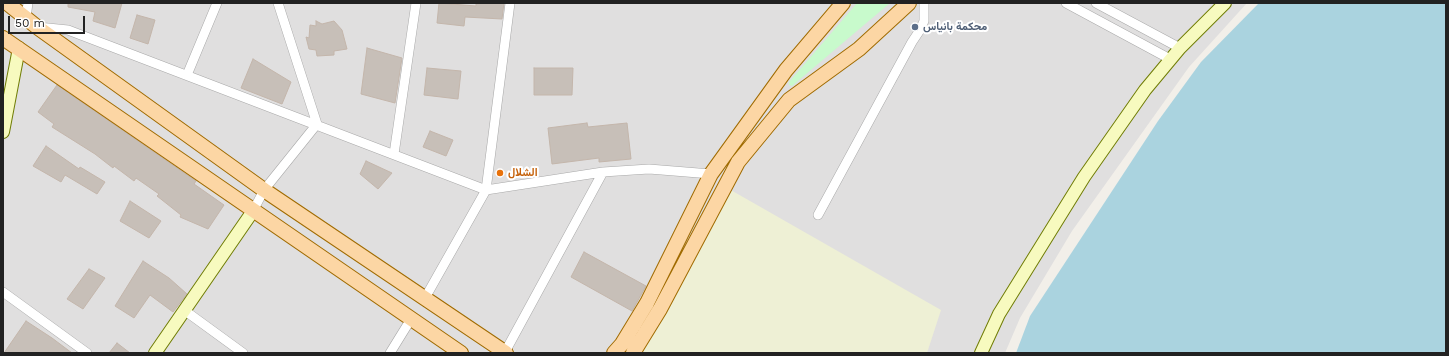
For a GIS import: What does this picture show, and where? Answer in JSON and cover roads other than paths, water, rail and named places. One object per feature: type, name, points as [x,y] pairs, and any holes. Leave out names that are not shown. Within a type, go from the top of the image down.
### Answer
[{"type":"main road","points":[[7,3],[37,27],[264,190],[505,353]]},
{"type":"main road","points":[[614,353],[622,344],[647,303],[711,174],[786,70],[843,3]]},
{"type":"main road","points":[[633,353],[660,309],[738,162],[789,100],[859,49],[908,3]]},
{"type":"main road","points":[[3,38],[461,353]]},
{"type":"main road","points":[[773,89],[789,100]]},
{"type":"street","points":[[26,18],[28,3]]},
{"type":"street","points":[[186,75],[217,3]]},
{"type":"street","points":[[278,3],[317,124]]},
{"type":"street","points":[[394,154],[416,3]]},
{"type":"street","points":[[425,298],[486,190],[510,3]]},
{"type":"street","points":[[818,215],[912,42],[920,30],[924,15],[924,3]]},
{"type":"street","points":[[1066,3],[1170,59]]},
{"type":"street","points":[[1096,3],[1180,48]]},
{"type":"street","points":[[980,353],[1007,301],[1084,177],[1145,90],[1170,59],[1225,3]]},
{"type":"street","points":[[37,27],[68,30],[317,124],[486,190],[603,172],[648,169],[711,174]]},
{"type":"street","points":[[3,132],[19,48]]},
{"type":"street","points":[[155,353],[253,211],[264,190],[317,124]]},
{"type":"street","points":[[505,353],[603,172]]},
{"type":"street","points":[[3,292],[87,353]]},
{"type":"street","points":[[184,310],[243,353]]},
{"type":"street","points":[[390,353],[412,319]]},
{"type":"water","points":[[1259,3],[1446,3],[1446,353],[1016,353],[1030,316],[1158,121],[1201,62]]},
{"type":"place","name":"محكمة بانياس","points":[[915,27]]},
{"type":"place","name":"الشلال","points":[[500,173]]}]
